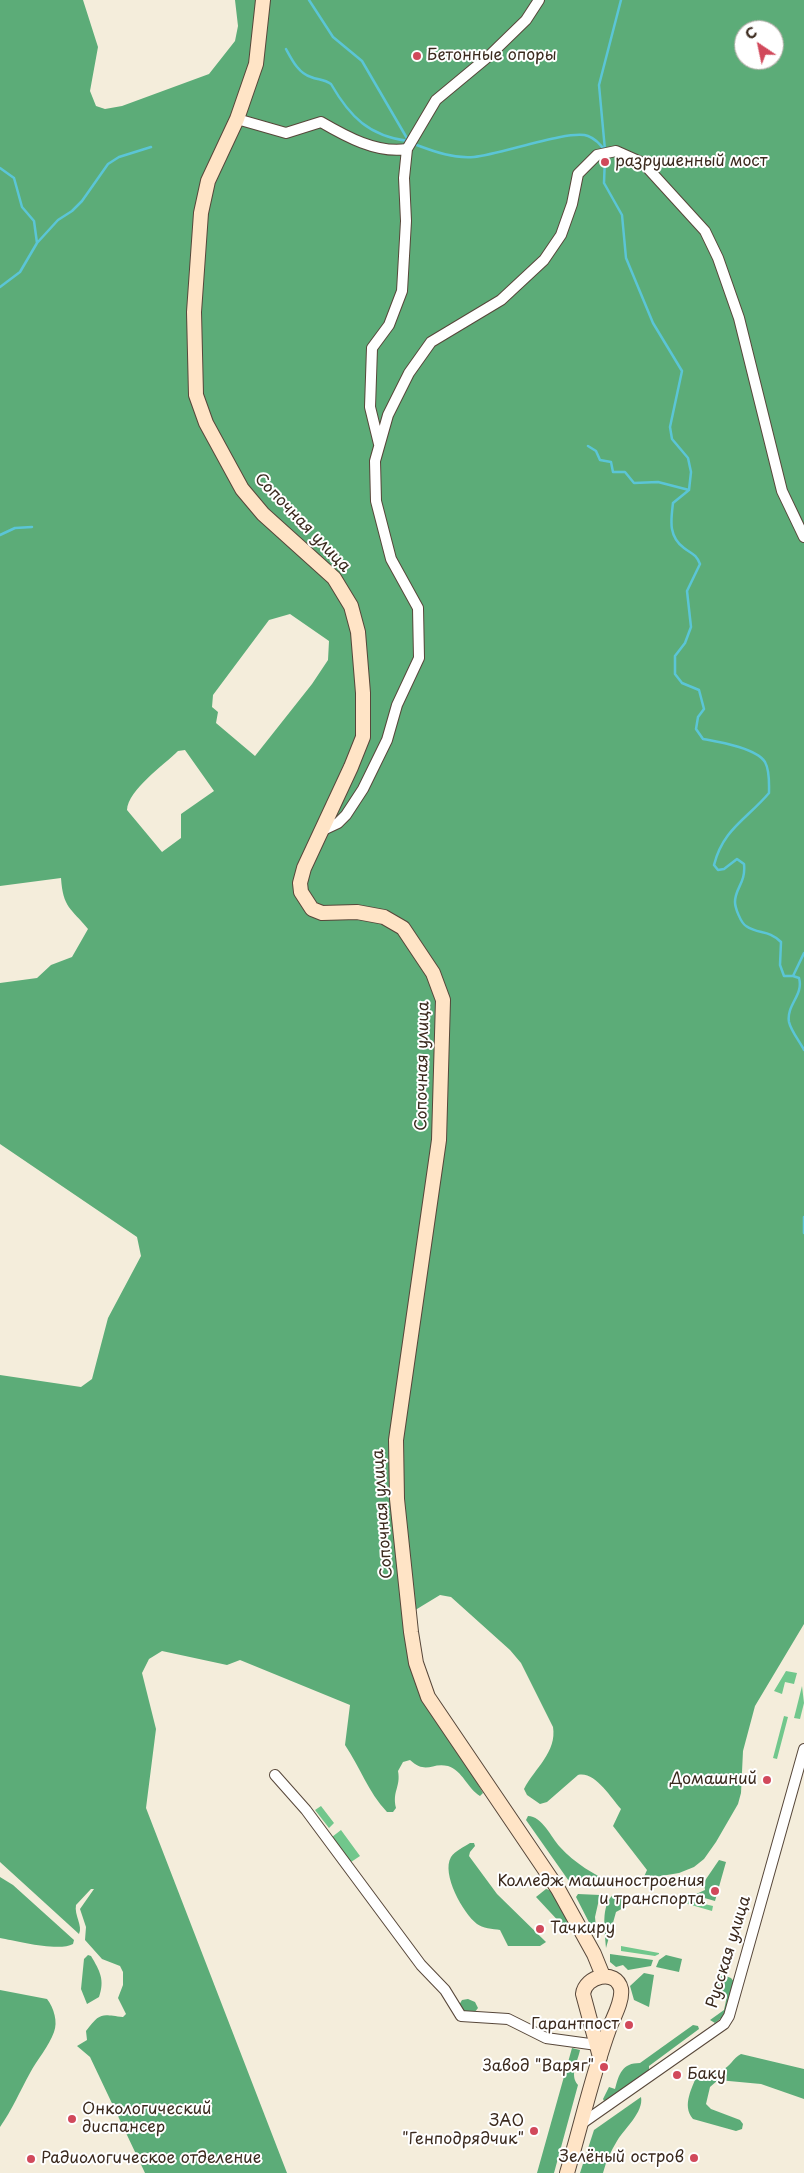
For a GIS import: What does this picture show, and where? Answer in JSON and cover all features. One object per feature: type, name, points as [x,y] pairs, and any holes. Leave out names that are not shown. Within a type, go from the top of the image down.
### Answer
[{"type":"main road","name":"Сопочная улица","points":[[263,0],[256,64],[237,119],[208,181],[201,213],[194,312],[196,395],[206,422],[242,489],[264,514],[334,578],[351,606],[359,640],[363,693],[363,737],[322,832],[304,868],[300,883],[305,900],[312,909],[322,913],[357,912],[384,917],[403,928],[422,955],[439,986],[443,1000],[439,1140],[396,1440],[397,1499],[416,1664],[428,1697],[558,1889],[591,1947],[603,1976]]},
{"type":"main road","points":[[567,2173],[581,2124],[598,2051],[621,1994],[618,1984],[614,1980],[603,1976],[593,1979],[586,1984],[583,1994],[598,2051]]},
{"type":"street","points":[[379,446],[370,407],[372,348],[388,325],[402,291],[406,220],[404,178],[407,149],[436,100],[489,56],[526,20],[538,0]]},
{"type":"street","points":[[237,119],[286,133],[320,122],[359,142],[391,150],[407,149]]},
{"type":"street","points":[[322,832],[338,823],[346,815],[363,789],[387,740],[397,706],[419,658],[418,608],[391,559],[376,501],[375,461],[388,415],[409,373],[431,342],[501,300],[540,265],[561,235],[572,204],[578,174],[597,154],[616,151],[643,163],[704,231],[718,258],[738,318],[782,491],[804,536]]},
{"type":"street","name":"Русская улица","points":[[581,2124],[724,2024],[729,2016],[804,1750]]},
{"type":"street","points":[[275,1775],[306,1810],[421,1965],[445,1990],[461,2016],[508,2019],[546,2038],[598,2051]]},
{"type":"green space","points":[[0,0],[83,0],[98,47],[90,91],[96,106],[105,109],[122,106],[209,74],[235,41],[238,26],[235,0],[804,0],[804,1624],[755,1706],[743,1751],[741,1793],[738,1804],[716,1842],[704,1859],[694,1867],[679,1873],[643,1879],[647,1870],[613,1826],[621,1809],[596,1781],[584,1775],[578,1775],[547,1802],[540,1804],[527,1795],[524,1789],[544,1760],[552,1744],[553,1727],[521,1663],[510,1650],[451,1597],[440,1595],[412,1612],[413,1669],[483,1793],[480,1796],[453,1768],[442,1765],[421,1767],[410,1760],[403,1762],[398,1771],[399,1776],[395,1797],[396,1808],[393,1812],[387,1812],[369,1788],[345,1745],[350,1705],[240,1660],[227,1665],[162,1651],[149,1659],[142,1673],[156,1729],[146,1808],[287,2173],[145,2173],[90,2057],[77,2046],[87,2040],[86,2031],[99,2017],[106,2015],[123,2017],[126,2014],[118,1998],[123,1985],[123,1972],[120,1966],[102,1959],[85,1940],[86,1927],[80,1909],[94,1889],[91,1889],[76,1905],[80,1928],[79,1934],[0,1862],[0,1375],[81,1387],[92,1379],[108,1318],[141,1256],[137,1237],[0,1144],[0,983],[37,978],[51,965],[72,957],[88,929],[66,902],[61,878],[0,886]],"holes":[[[290,614],[329,641],[328,660],[312,684],[255,756],[216,723],[218,712],[212,707],[213,695],[269,620]],[[185,750],[214,791],[181,814],[181,838],[162,852],[127,810],[133,794],[140,786],[178,751]]]},
{"type":"green space","points":[[786,1671],[797,1673],[794,1684],[785,1682],[782,1694],[774,1691]]},
{"type":"green space","points":[[802,1686],[804,1703],[800,1719],[794,1718]]},
{"type":"green space","points":[[784,1716],[788,1717],[777,1759],[773,1758]]},
{"type":"green space","points":[[321,1806],[334,1823],[329,1828],[315,1810]]},
{"type":"green space","points":[[528,1816],[538,1819],[560,1847],[578,1863],[592,1873],[614,1884],[571,1884],[526,1820]]},
{"type":"green space","points":[[341,1830],[360,1856],[351,1862],[332,1837]]},
{"type":"green space","points":[[470,1843],[474,1843],[475,1846],[469,1856],[497,1894],[546,1942],[540,1946],[508,1946],[500,1930],[479,1925],[471,1919],[455,1893],[449,1873],[451,1857]]},
{"type":"green space","points":[[719,1860],[726,1862],[715,1901],[694,1895],[705,1890],[704,1882]]},
{"type":"green space","points":[[0,1877],[13,1885],[74,1940],[73,1944],[58,1947],[0,1938]]},
{"type":"green space","points":[[546,1889],[554,1893],[561,1903],[566,1914],[567,1924],[563,1926],[536,1897]]},
{"type":"green space","points":[[578,1894],[600,1895],[595,1917],[597,1938],[576,1897]]},
{"type":"green space","points":[[614,1894],[625,1898],[627,1906],[616,1912],[606,1948],[605,1912]]},
{"type":"green space","points":[[679,1898],[713,1906],[712,1911],[674,1900]]},
{"type":"green space","points":[[621,1946],[659,1954],[655,1956],[621,1951]]},
{"type":"green space","points":[[610,1954],[653,1960],[651,1966],[628,1970],[623,1965],[616,1967],[610,1962]]},
{"type":"green space","points":[[88,1955],[91,1956],[99,1971],[102,1986],[99,1997],[87,2004],[81,1989],[84,1959]]},
{"type":"green space","points":[[666,1955],[682,1959],[679,1972],[656,1967],[659,1960]]},
{"type":"green space","points":[[644,1973],[654,1975],[649,2007],[634,2000],[630,1986]]},
{"type":"green space","points":[[723,1975],[731,1978],[735,1983],[724,2016],[715,2023],[710,2020],[724,2010],[727,1996],[721,1994],[722,1989],[716,1987],[719,1976]]},
{"type":"green space","points":[[0,1990],[47,1999],[52,2007],[56,2024],[49,2042],[0,2127]]},
{"type":"green space","points":[[468,1999],[475,2002],[478,2008],[474,2013],[466,2014],[459,2005],[462,2000]]},
{"type":"green space","points":[[693,2025],[698,2026],[699,2029],[649,2066],[649,2071],[604,2101],[603,2099],[609,2087],[615,2089],[620,2074],[625,2067],[640,2063]]},
{"type":"green space","points":[[572,2048],[580,2050],[574,2072],[575,2081],[578,2085],[554,2173],[537,2173]]},
{"type":"green space","points":[[741,2054],[804,2069],[804,2099],[761,2084],[718,2080],[710,2087],[706,2104],[711,2109],[740,2120],[743,2124],[742,2129],[736,2131],[693,2119],[688,2108],[688,2102],[698,2072],[722,2070]]},
{"type":"green space","points":[[641,2097],[640,2109],[620,2136],[607,2160],[603,2173],[580,2173],[594,2130]]},
{"type":"waterway","points":[[309,0],[333,37],[362,61],[408,140]]},
{"type":"waterway","points":[[605,150],[599,85],[621,0]]},
{"type":"waterway","points":[[286,49],[296,66],[303,73],[331,84],[353,115],[362,123],[382,135],[408,141]]},
{"type":"waterway","points":[[414,144],[451,156],[474,157],[551,139],[579,135],[588,136],[593,139],[605,151]]},
{"type":"waterway","points":[[0,287],[20,272],[37,243],[58,220],[72,211],[82,201],[108,164],[119,157],[151,147]]},
{"type":"waterway","points":[[605,156],[604,183],[622,215],[626,258],[653,323],[682,371],[670,427],[672,439],[688,458],[691,472],[689,490],[673,503],[672,527],[675,538],[695,556],[700,564],[687,591],[691,627],[685,643],[675,656],[675,674],[682,683],[699,690],[704,709],[698,717],[696,729],[703,739],[746,749],[760,757],[767,766],[769,793],[723,842],[714,865],[718,870],[724,869],[737,859],[744,864],[742,881],[735,897],[735,905],[742,922],[751,929],[772,935],[781,942],[780,965],[784,976],[793,976]]},
{"type":"waterway","points":[[0,168],[14,178],[22,207],[34,221],[37,243]]},
{"type":"waterway","points":[[588,446],[596,451],[600,460],[611,462],[613,472],[625,472],[634,483],[658,482],[689,490]]},
{"type":"waterway","points":[[0,535],[15,528],[32,527]]},
{"type":"waterway","points":[[804,953],[793,976],[799,978],[800,984],[789,1016],[792,1029],[804,1050]]},
{"type":"waterway","points":[[804,1217],[804,1233]]},
{"type":"place","name":"Бетонные опоры","points":[[417,56]]},
{"type":"place","name":"разрушенный мост","points":[[605,162]]},
{"type":"place","name":"Домашний","points":[[767,1780]]},
{"type":"place","name":"Колледж машиностроения и транспорта","points":[[715,1891]]},
{"type":"place","name":"Тачкиру","points":[[540,1929]]},
{"type":"place","name":"Гарантпост","points":[[629,2025]]},
{"type":"place","name":"Завод \"Варяг\"","points":[[604,2067]]},
{"type":"place","name":"Баку","points":[[677,2075]]},
{"type":"place","name":"Онкологический диспансер","points":[[72,2119]]},
{"type":"place","name":"ЗАО \"Генподрядчик\"","points":[[534,2131]]},
{"type":"place","name":"Зелёный остров","points":[[694,2158]]},
{"type":"place","name":"Радиологическое отделение","points":[[31,2159]]}]
